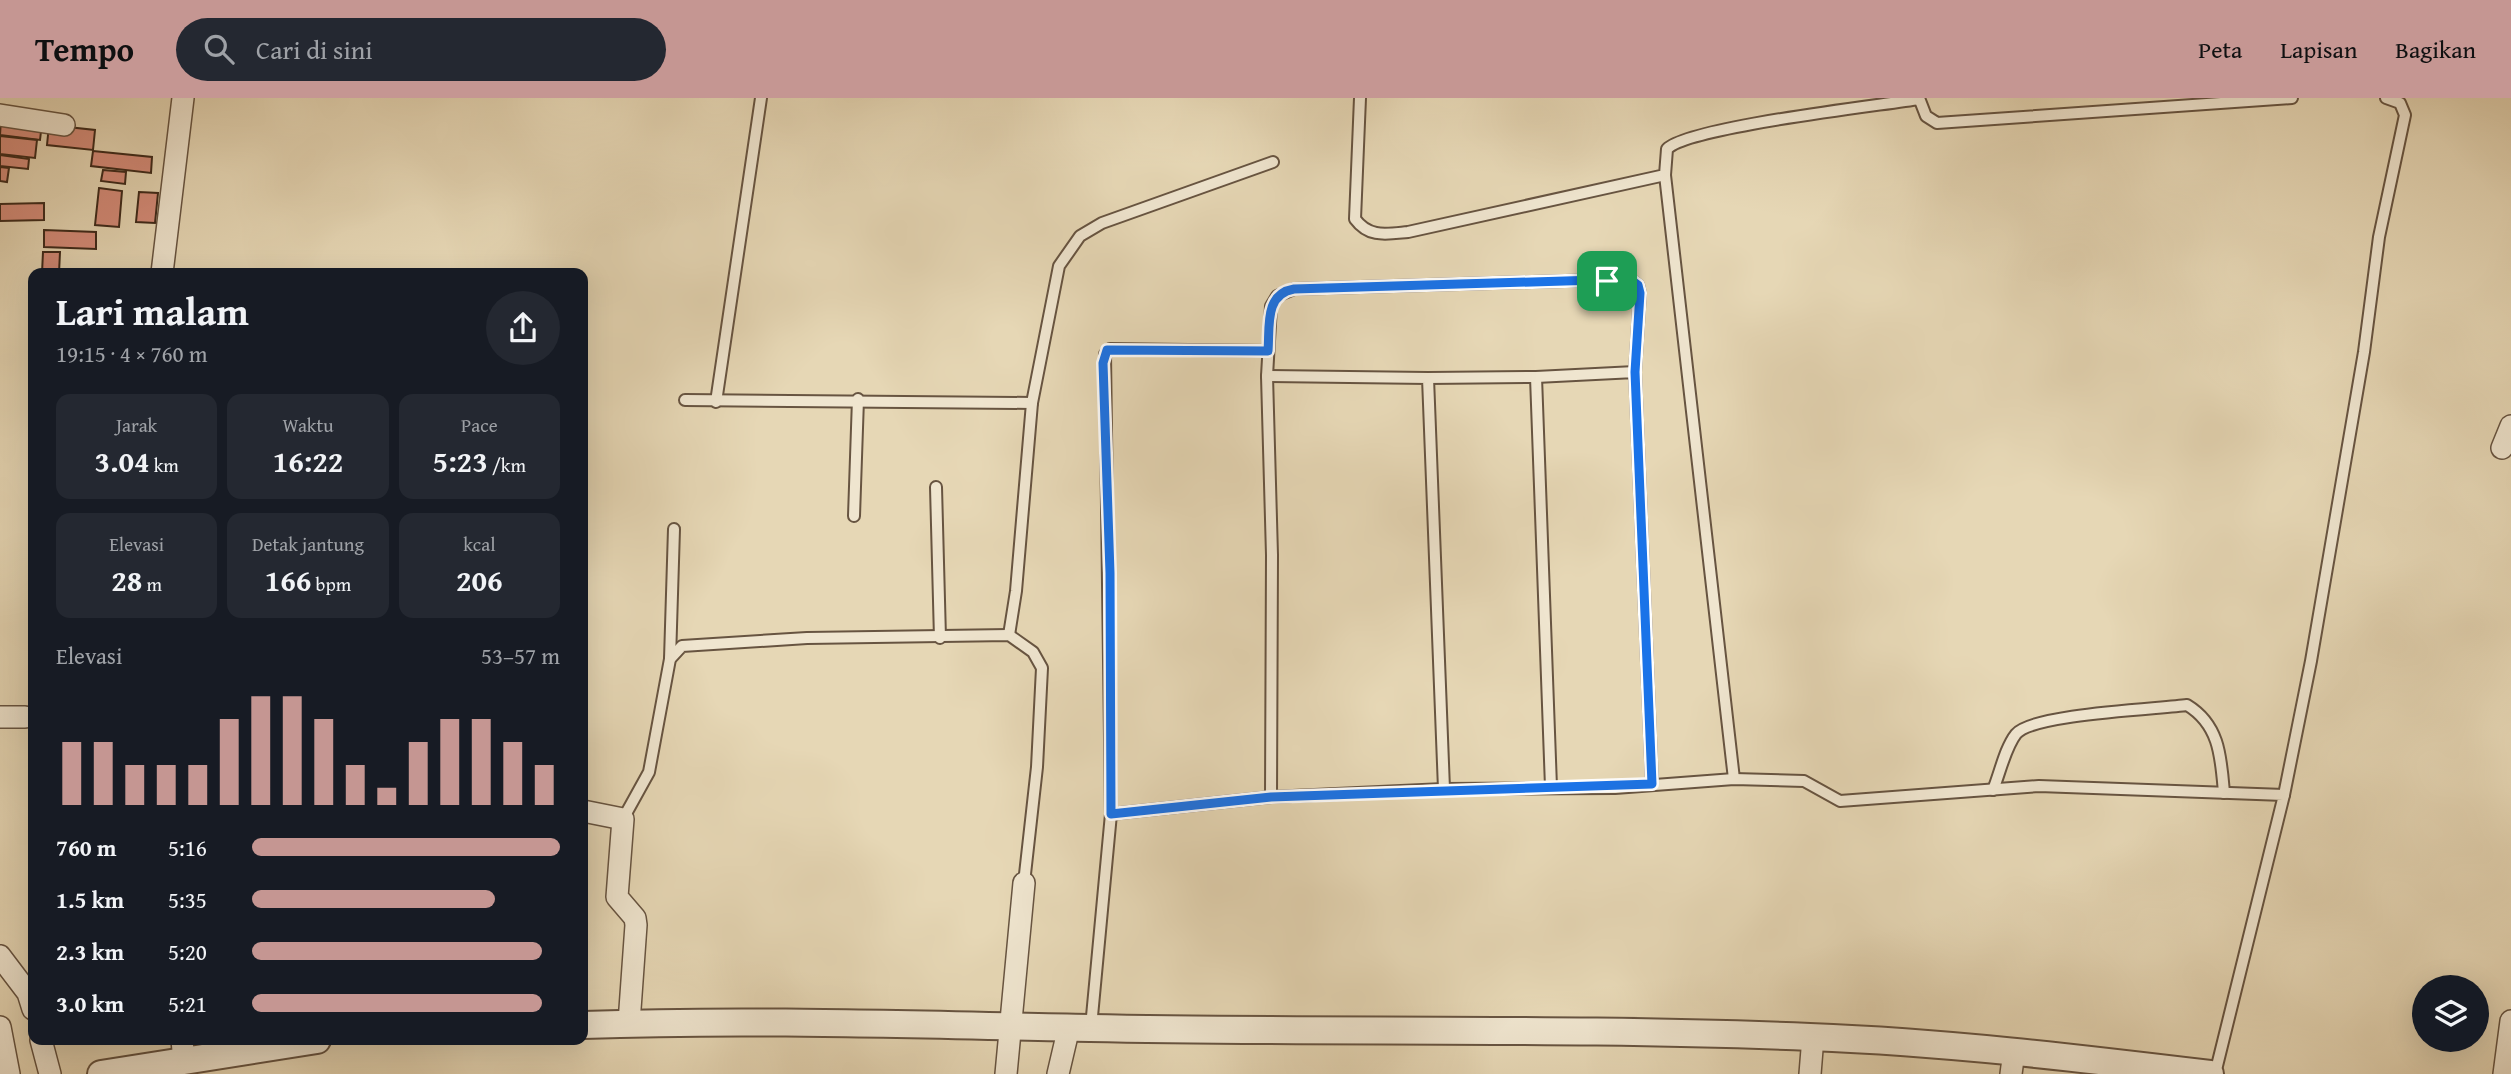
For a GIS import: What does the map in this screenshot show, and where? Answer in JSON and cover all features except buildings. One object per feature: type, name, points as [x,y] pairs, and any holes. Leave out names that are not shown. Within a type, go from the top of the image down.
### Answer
[{"type":"street","points":[[163,268],[183,98]]},
{"type":"street","points":[[0,115],[64,125]]},
{"type":"street","points":[[2502,449],[2511,426]]},
{"type":"street","points":[[0,717],[25,717]]},
{"type":"street","points":[[588,812],[623,819],[617,900],[635,918],[636,925],[629,1023]]},
{"type":"street","points":[[1024,883],[1058,1074]]},
{"type":"street","points":[[0,956],[28,996]]},
{"type":"street","points":[[2504,1074],[2511,1021]]},
{"type":"street","points":[[588,1025],[1564,1031],[1813,1037],[2012,1063],[2210,1074]]},
{"type":"street","points":[[1006,1074],[1050,1026]]},
{"type":"street","points":[[0,1027],[9,1074]]},
{"type":"street","points":[[1810,1074],[1813,1037]]},
{"type":"street","points":[[42,1045],[50,1074]]},
{"type":"street","points":[[101,1074],[183,1050],[250,1045]]},
{"type":"lane","points":[[716,402],[761,98]]},
{"type":"lane","points":[[1360,98],[1354,219],[1373,234],[1408,232],[1665,175]]},
{"type":"lane","points":[[1850,98],[1852,110]]},
{"type":"lane","points":[[1734,779],[1665,175],[1667,149],[1679,140],[1720,129],[1919,98],[1926,116],[1937,123],[2292,98]]},
{"type":"lane","points":[[2215,1074],[2284,795],[2311,661],[2364,352],[2379,237],[2405,116],[2400,103],[2386,98]]},
{"type":"lane","points":[[1009,635],[1016,591],[1032,403],[1059,266],[1080,236],[1102,223],[1273,162]]},
{"type":"lane","points":[[1271,797],[1272,578],[1267,376],[1271,306],[1277,296],[1286,290],[1630,279],[1638,285],[1640,293],[1635,372],[1652,784]]},
{"type":"lane","points":[[1050,1026],[1111,814],[1105,354],[1110,349],[1268,351]]},
{"type":"lane","points":[[1267,376],[1428,379],[1635,372]]},
{"type":"lane","points":[[1536,377],[1551,787]]},
{"type":"lane","points":[[1428,379],[1444,789]]},
{"type":"lane","points":[[854,516],[858,399]]},
{"type":"lane","points":[[685,400],[716,402],[858,399],[1032,403]]},
{"type":"lane","points":[[936,487],[940,638]]},
{"type":"lane","points":[[623,819],[649,772],[670,659],[674,528]]},
{"type":"lane","points":[[670,659],[677,649],[694,643],[1009,635],[1033,652],[1042,668],[1037,767],[1024,883]]},
{"type":"lane","points":[[1993,790],[2014,736],[2029,725],[2051,719],[2187,705],[2197,712],[2214,732],[2221,753],[2224,793]]},
{"type":"lane","points":[[1111,814],[1271,797],[1734,779],[1804,780],[1840,801],[2039,786],[2284,795]]},
{"type":"route","points":[[1630,279],[1638,285],[1640,293],[1635,372],[1652,784],[1615,788],[1444,789],[1271,797],[1111,814],[1110,573],[1103,363],[1107,350],[1268,351],[1271,306],[1277,296],[1286,290],[1607,281],[1630,279]]}]
